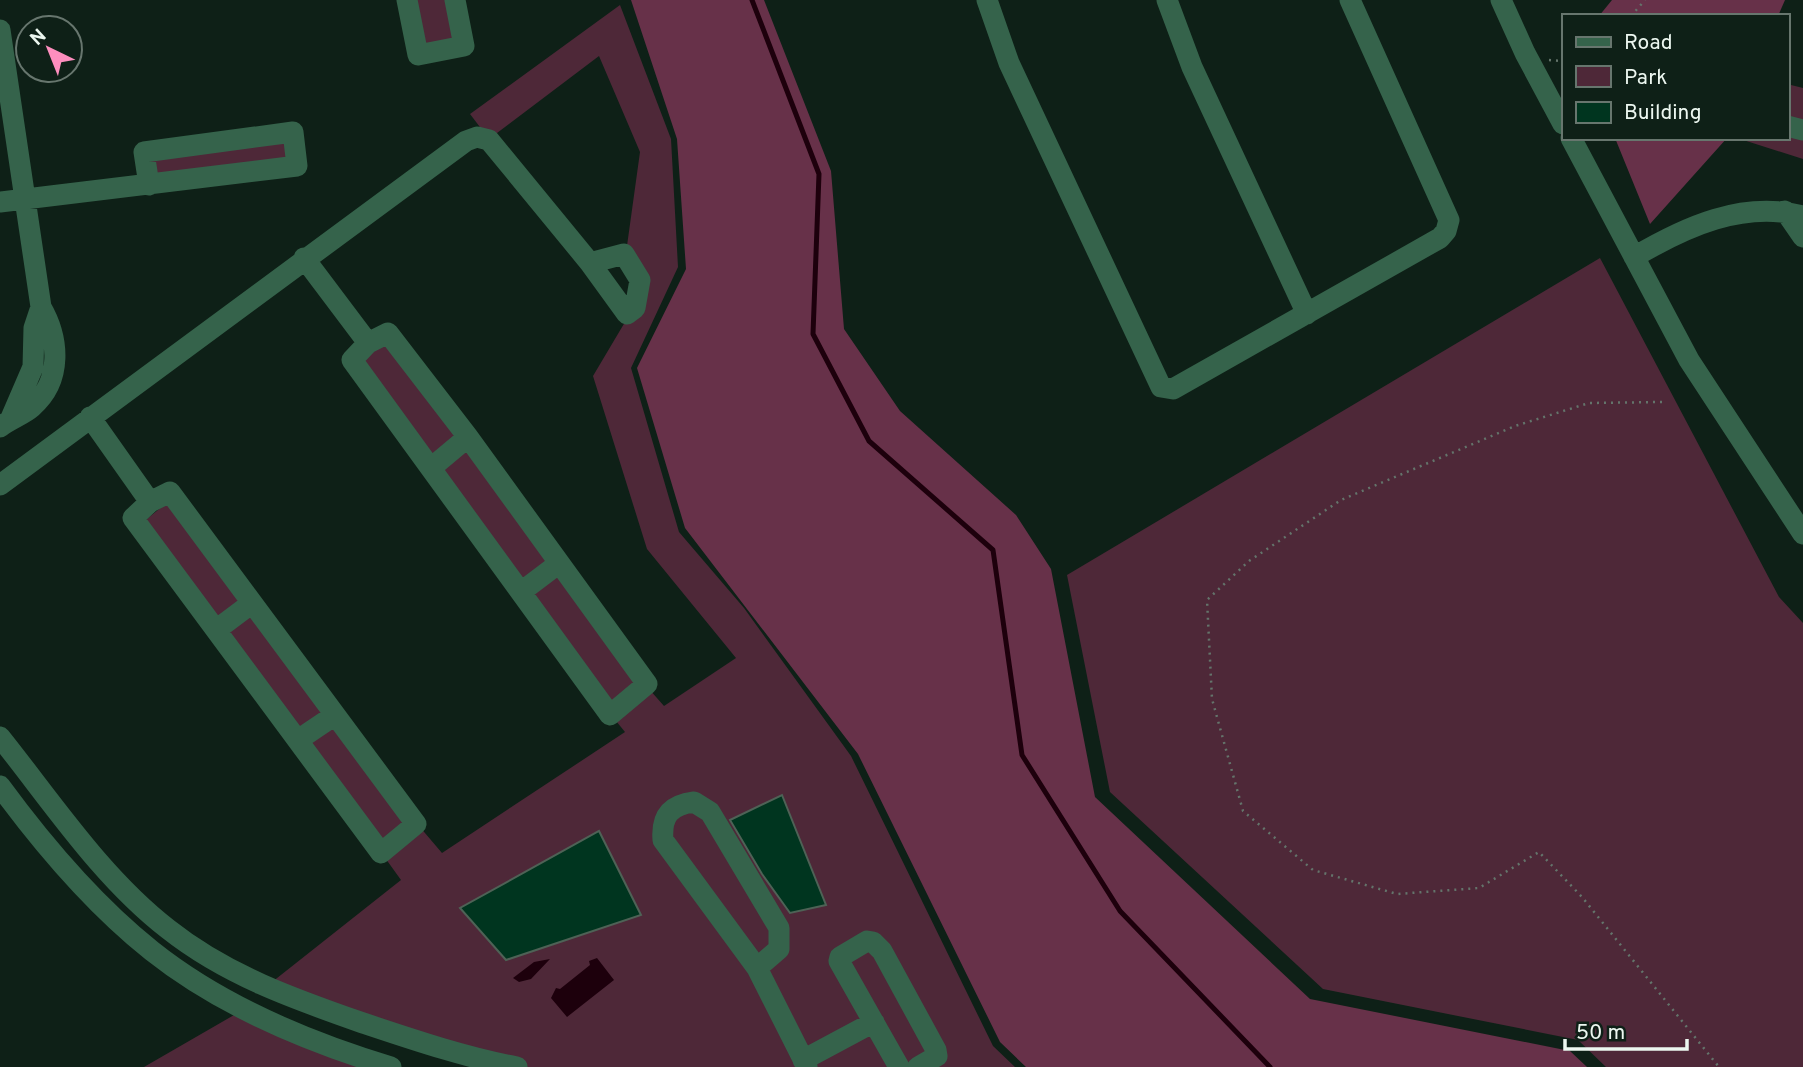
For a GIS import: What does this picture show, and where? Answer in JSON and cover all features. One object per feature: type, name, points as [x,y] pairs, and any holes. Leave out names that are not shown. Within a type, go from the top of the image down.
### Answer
[{"type":"street","points":[[407,0],[418,55],[464,46],[455,0]]},
{"type":"street","points":[[987,0],[1009,63],[1161,387],[1173,389],[1440,239],[1446,231],[1449,220],[1350,0]]},
{"type":"street","points":[[1167,0],[1192,67],[1307,314]]},
{"type":"street","points":[[1501,0],[1525,53],[1562,122]]},
{"type":"street","points":[[0,30],[27,197],[41,307],[34,328],[33,367],[5,423]]},
{"type":"street","points":[[0,202],[27,197],[149,185],[298,166],[293,132],[144,152],[149,185]]},
{"type":"street","points":[[0,485],[466,141],[477,137],[489,140],[590,263]]},
{"type":"street","points":[[1572,140],[1689,360],[1803,534]]},
{"type":"street","points":[[1634,257],[1662,240],[1718,216],[1794,214],[1803,237]]},
{"type":"street","points":[[304,258],[368,343]]},
{"type":"street","points":[[388,333],[468,436],[647,684],[610,715],[352,360],[368,343],[388,333]]},
{"type":"street","points":[[90,417],[150,502]]},
{"type":"street","points":[[431,468],[468,436]]},
{"type":"street","points":[[170,492],[252,603],[416,824],[381,853],[133,518],[150,502],[170,492]]},
{"type":"street","points":[[521,592],[558,564]]},
{"type":"street","points":[[216,631],[252,603]]},
{"type":"street","points":[[298,740],[335,715]]},
{"type":"street","points":[[0,737],[104,869],[166,928],[202,952],[276,993],[456,1053],[517,1067]]},
{"type":"street","points":[[0,786],[36,836],[87,891],[152,951],[255,1014],[391,1067]]},
{"type":"street","points":[[757,968],[779,949],[779,928],[710,812],[694,802],[676,806],[666,813],[663,820],[663,840],[757,968],[803,1059],[871,1017]]},
{"type":"street","points":[[899,1067],[839,961],[840,957],[867,941],[873,942],[882,951],[936,1050],[937,1056],[918,1067]]},
{"type":"street","points":[[255,1014],[276,993]]},
{"type":"path","points":[[1633,14],[1645,0]]},
{"type":"path","points":[[1662,402],[1589,403],[1515,426],[1341,500],[1249,561],[1207,600],[1212,699],[1243,811],[1313,870],[1397,894],[1479,888],[1539,852],[1583,897],[1719,1067]]},
{"type":"green space","points":[[413,0],[447,0],[455,42],[422,48]]},
{"type":"green space","points":[[620,5],[671,139],[678,267],[631,368],[679,532],[744,608],[851,756],[993,1046],[1015,1067],[523,1067],[267,986],[401,880],[383,855],[419,826],[442,853],[625,732],[612,716],[649,689],[664,706],[736,658],[647,549],[593,376],[636,308],[626,253],[640,152],[599,56],[489,139],[470,114]]},
{"type":"green space","points":[[1789,84],[1803,88],[1803,159],[1743,140],[1789,140]]},
{"type":"green space","points":[[290,138],[293,162],[153,181],[149,156]]},
{"type":"green space","points":[[1600,258],[1779,597],[1803,623],[1803,1067],[1606,1067],[1578,1040],[1323,989],[1110,792],[1067,575]]},
{"type":"green space","points":[[387,341],[460,436],[432,462],[360,362]]},
{"type":"green space","points":[[467,446],[551,562],[522,586],[440,471]]},
{"type":"green space","points":[[169,501],[246,601],[217,626],[142,523]]},
{"type":"green space","points":[[557,572],[641,684],[611,709],[528,594]]},
{"type":"green space","points":[[252,610],[329,713],[298,735],[225,632]]},
{"type":"green space","points":[[334,722],[410,824],[381,847],[305,742]]},
{"type":"green space","points":[[241,1011],[381,1067],[144,1067]]},
{"type":"shaded area","points":[[631,0],[764,0],[831,171],[844,329],[900,411],[1016,515],[1051,569],[1095,797],[1310,999],[1570,1051],[1587,1067],[1026,1067],[1000,1042],[858,754],[685,528],[637,368],[686,269],[677,139]]},
{"type":"shaded area","points":[[1612,0],[1785,0],[1779,14],[1601,14]]},
{"type":"shaded area","points":[[1616,140],[1725,140],[1650,224]]},
{"type":"shaded area","points":[[597,958],[614,980],[567,1017],[551,998],[556,988],[560,989],[590,965],[589,961]]},
{"type":"shaded area","points":[[550,959],[531,979],[519,982],[513,978],[534,962]]},
{"type":"building","points":[[782,795],[826,905],[790,913],[762,874],[730,820]]},
{"type":"building","points":[[599,831],[641,915],[506,960],[460,908]]},
{"type":"waterway","points":[[752,0],[819,174],[813,334],[869,441],[993,550],[1022,755],[1120,911],[1270,1067]]}]
